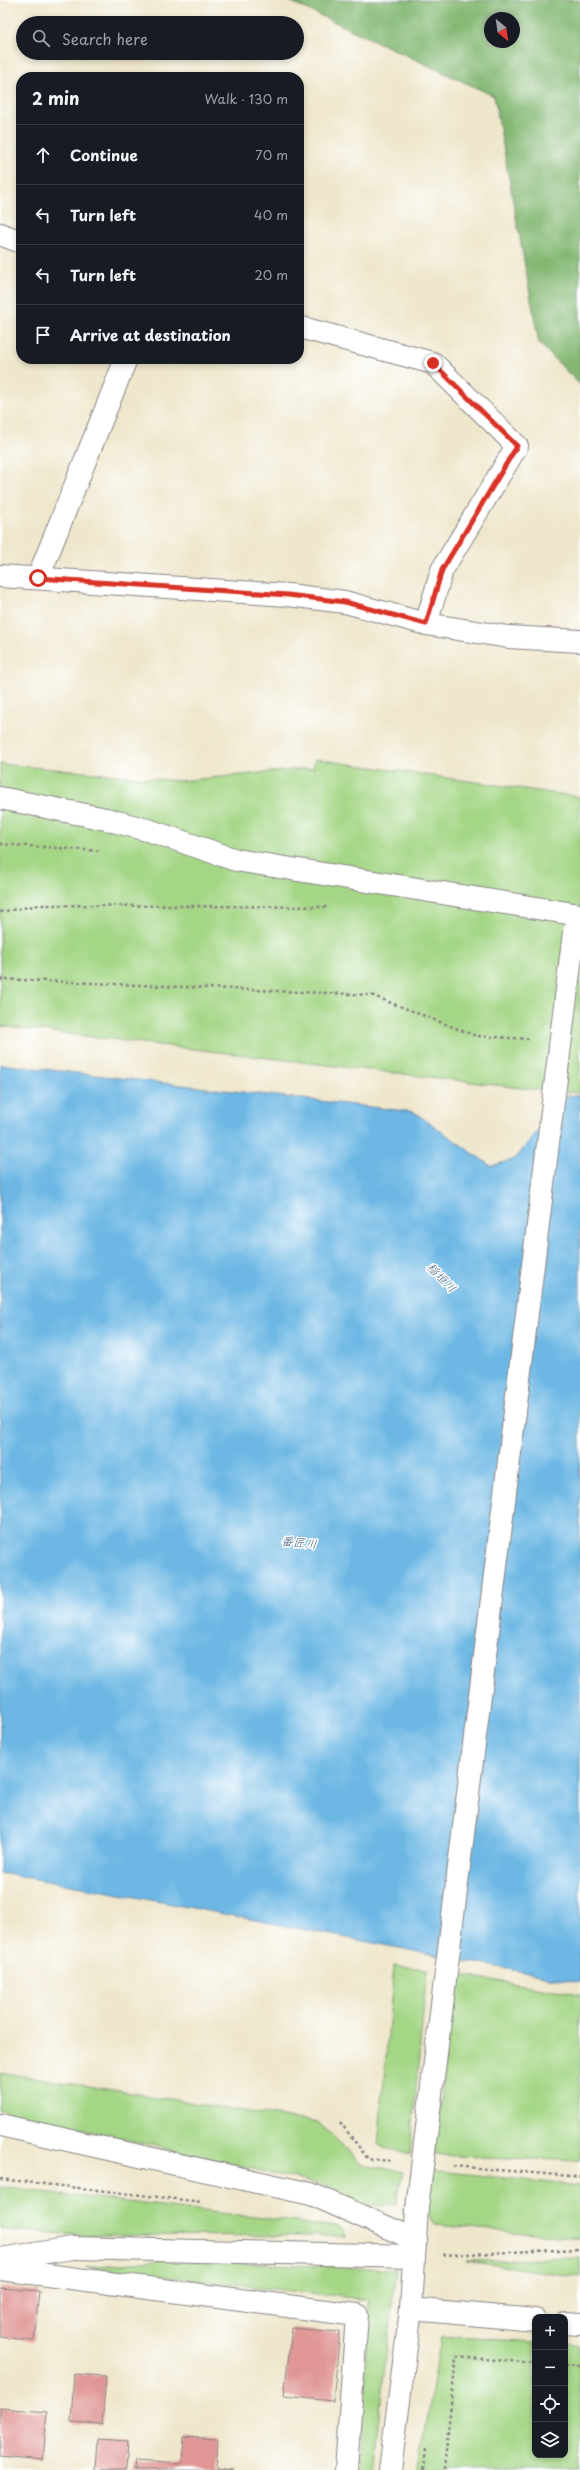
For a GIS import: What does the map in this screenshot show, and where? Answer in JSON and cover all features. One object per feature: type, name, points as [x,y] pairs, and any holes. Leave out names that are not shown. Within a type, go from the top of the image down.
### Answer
[{"type":"street","points":[[0,234],[16,240]]},
{"type":"street","points":[[304,328],[433,363],[517,446],[442,570],[426,624]]},
{"type":"street","points":[[38,578],[124,364]]},
{"type":"street","points":[[0,576],[295,596],[345,602],[426,624],[508,637],[580,642]]},
{"type":"street","points":[[0,798],[106,819],[151,830],[236,860],[576,921],[417,2208],[411,2309],[390,2470]]},
{"type":"street","points":[[0,2125],[311,2194],[415,2248]]},
{"type":"street","points":[[0,2259],[73,2248],[415,2248]]},
{"type":"street","points":[[0,2269],[357,2315],[346,2470]]},
{"type":"street","points":[[411,2309],[532,2320]]},
{"type":"street","points":[[568,2322],[580,2324]]},
{"type":"path","points":[[0,912],[39,905],[332,907]]},
{"type":"path","points":[[0,979],[371,995],[476,1036],[536,1039]]},
{"type":"path","points":[[0,2179],[210,2203]]},
{"type":"path","points":[[415,2248],[580,2249]]},
{"type":"path","points":[[444,2470],[456,2356],[532,2363]]},
{"type":"path","points":[[568,2365],[580,2366]]},
{"type":"green space","points":[[287,0],[580,0],[580,385],[539,343],[494,96]]},
{"type":"green space","points":[[315,759],[580,797],[580,1093],[529,1089],[0,1026],[0,764],[179,781],[313,768]]},
{"type":"green space","points":[[394,1966],[427,1969],[410,2155],[378,2145]]},
{"type":"green space","points":[[454,1974],[580,1994],[580,2161],[434,2155]]},
{"type":"green space","points":[[0,2072],[319,2123],[362,2164],[403,2172],[396,2204],[359,2207],[330,2187],[0,2110]]},
{"type":"green space","points":[[430,2170],[580,2186],[580,2238],[435,2225],[426,2212]]},
{"type":"green space","points":[[0,2187],[339,2227],[346,2236],[78,2235],[0,2229]]},
{"type":"green space","points":[[580,2258],[580,2277],[466,2261]]},
{"type":"green space","points":[[166,2260],[396,2269],[373,2470],[359,2470],[369,2300],[86,2267]]},
{"type":"green space","points":[[441,2336],[532,2342],[532,2458],[568,2458],[568,2344],[580,2345],[580,2470],[419,2470]]},
{"type":"water","points":[[0,1064],[414,1112],[491,1166],[515,1159],[567,1095],[580,1096],[580,1983],[99,1890],[0,1873]]},
{"type":"building","points":[[0,2288],[39,2291],[34,2341],[0,2337]]},
{"type":"building","points":[[292,2328],[340,2332],[333,2401],[284,2396]]},
{"type":"building","points":[[74,2374],[106,2376],[102,2424],[71,2422]]},
{"type":"building","points":[[0,2408],[47,2412],[43,2460],[0,2456]]},
{"type":"building","points":[[184,2437],[218,2439],[216,2468],[233,2470],[134,2470],[135,2461],[182,2464]]},
{"type":"building","points":[[97,2439],[128,2441],[126,2470],[95,2470]]},
{"type":"route","points":[[38,578],[288,595],[345,602],[426,624],[442,570],[517,446],[433,363]]},
{"type":"water label","name":"稲垣川","points":[[442,1277]]},
{"type":"water label","name":"番匠川","points":[[299,1542]]}]
